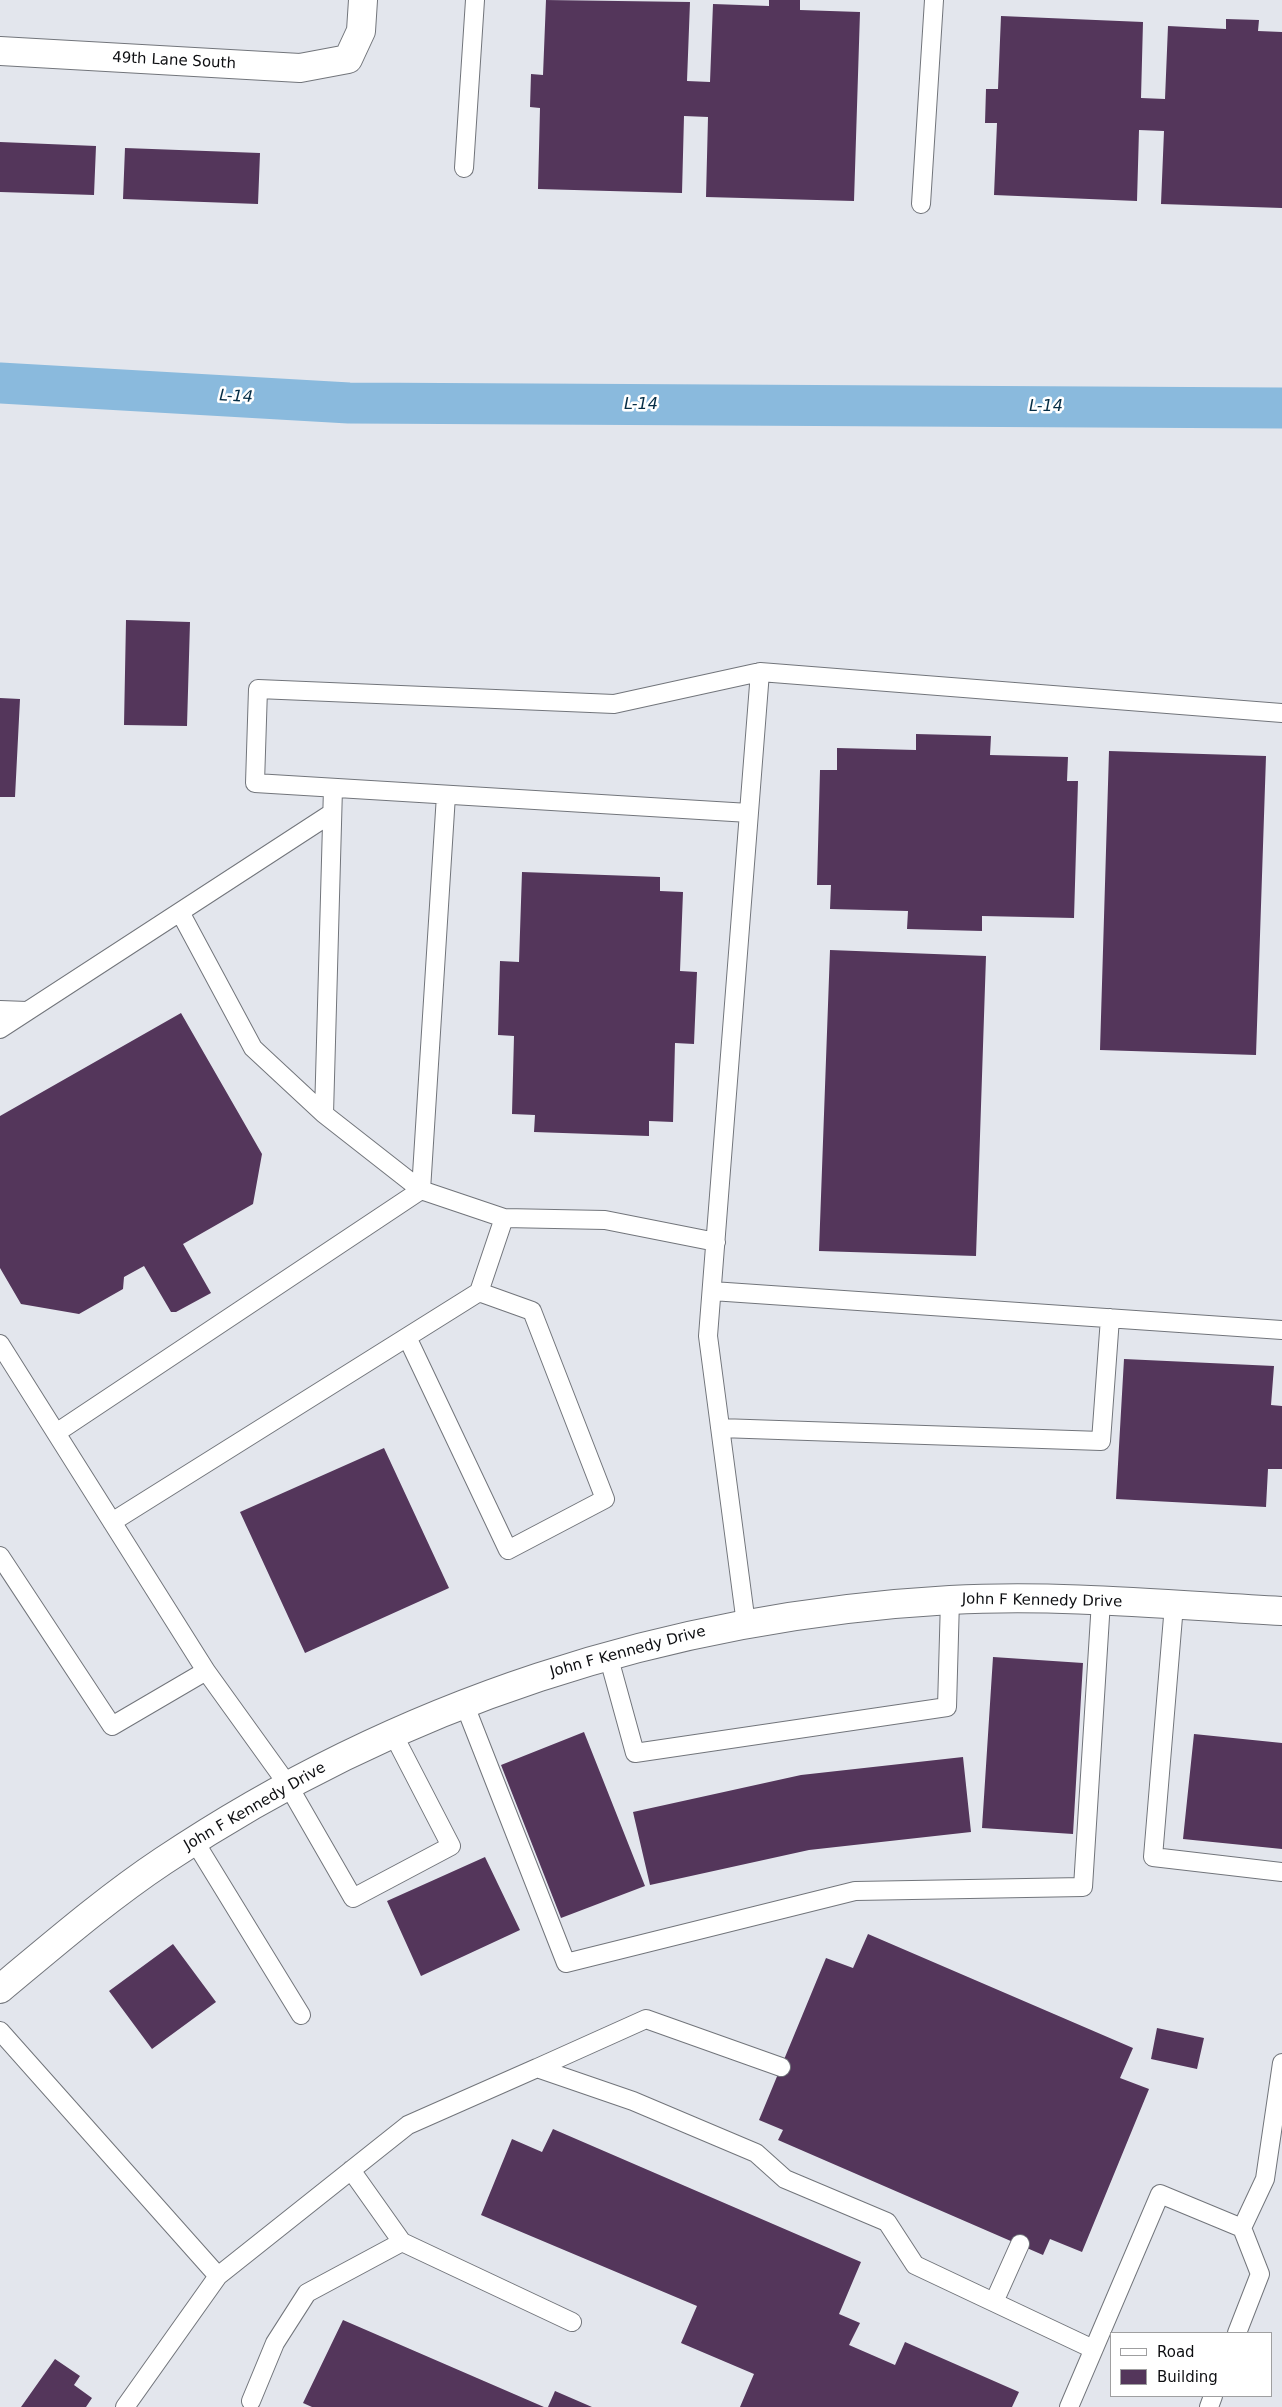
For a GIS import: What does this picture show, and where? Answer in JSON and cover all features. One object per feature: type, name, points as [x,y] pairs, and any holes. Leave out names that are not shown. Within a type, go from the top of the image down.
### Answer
[{"type":"street","name":"49th Lane South","points":[[0,52],[300,68],[348,59],[361,31],[363,0]]},
{"type":"street","name":"John F Kennedy Drive","points":[[0,1990],[76,1926],[163,1861],[288,1784],[392,1732],[464,1703],[584,1661],[698,1632],[813,1612],[950,1600],[1032,1598],[1282,1611]]},
{"type":"lane","points":[[464,168],[474,0]]},
{"type":"lane","points":[[921,204],[934,0]]},
{"type":"lane","points":[[746,1624],[708,1336],[760,672]]},
{"type":"lane","points":[[749,813],[256,782],[258,689],[614,704],[760,672],[1282,713]]},
{"type":"lane","points":[[324,1114],[333,788]]},
{"type":"lane","points":[[421,1190],[446,795]]},
{"type":"lane","points":[[0,1029],[332,813]]},
{"type":"lane","points":[[180,912],[253,1048],[324,1114],[421,1190],[504,1218],[605,1220],[716,1242]]},
{"type":"lane","points":[[0,1010],[27,1012]]},
{"type":"lane","points":[[56,1433],[421,1190]]},
{"type":"lane","points":[[112,1522],[479,1292],[504,1218]]},
{"type":"lane","points":[[712,1291],[1282,1330]]},
{"type":"lane","points":[[407,1337],[508,1550],[605,1499],[532,1310],[479,1292]]},
{"type":"lane","points":[[720,1428],[1101,1441],[1110,1318]]},
{"type":"lane","points":[[0,1344],[206,1671],[288,1784],[353,1898],[451,1846],[392,1732]]},
{"type":"lane","points":[[0,1556],[112,1726],[206,1671]]},
{"type":"lane","points":[[608,1655],[635,1753],[947,1707],[950,1600]]},
{"type":"lane","points":[[464,1703],[566,1963],[855,1891],[1083,1887],[1101,1601]]},
{"type":"lane","points":[[1174,1605],[1153,1857],[1282,1872]]},
{"type":"lane","points":[[195,1842],[301,2015]]},
{"type":"lane","points":[[125,2407],[218,2276],[408,2125],[646,2019],[781,2068]]},
{"type":"lane","points":[[0,2030],[218,2276]]},
{"type":"lane","points":[[1242,2228],[1265,2179],[1282,2063]]},
{"type":"lane","points":[[537,2068],[633,2101],[756,2153],[785,2179],[887,2222],[914,2265],[1093,2349]]},
{"type":"lane","points":[[352,2170],[402,2242],[572,2322]]},
{"type":"lane","points":[[1068,2407],[1160,2194],[1242,2228],[1260,2274],[1237,2332]]},
{"type":"lane","points":[[252,2405],[275,2343],[307,2293],[402,2242]]},
{"type":"lane","points":[[994,2302],[1020,2244]]},
{"type":"building","points":[[546,0],[690,2],[687,81],[710,82],[713,4],[769,6],[769,0],[800,0],[800,10],[860,12],[854,201],[706,197],[708,117],[684,116],[682,193],[538,189],[540,108],[530,107],[531,74],[543,75]]},
{"type":"building","points":[[1001,16],[1143,22],[1141,98],[1165,99],[1168,26],[1226,29],[1226,19],[1259,20],[1258,31],[1282,32],[1282,208],[1161,204],[1164,131],[1139,130],[1137,201],[994,195],[997,123],[985,123],[986,89],[998,89]]},
{"type":"building","points":[[0,142],[96,146],[94,195],[0,192]]},
{"type":"building","points":[[125,148],[260,153],[258,204],[123,199]]},
{"type":"building","points":[[126,620],[190,622],[187,726],[124,725]]},
{"type":"building","points":[[0,698],[20,699],[15,797],[0,797]]},
{"type":"building","points":[[916,734],[991,736],[990,755],[1068,757],[1067,781],[1078,781],[1074,918],[982,916],[982,931],[907,929],[908,911],[830,909],[831,885],[817,885],[820,770],[837,770],[837,748],[916,750]]},
{"type":"building","points":[[1109,751],[1266,756],[1256,1055],[1100,1050]]},
{"type":"building","points":[[522,872],[660,877],[660,891],[683,892],[680,971],[697,972],[694,1044],[675,1043],[673,1122],[649,1121],[649,1136],[534,1132],[535,1115],[512,1114],[514,1036],[498,1035],[500,961],[519,962]]},
{"type":"building","points":[[830,950],[986,956],[976,1256],[819,1251]]},
{"type":"building","points":[[181,1013],[262,1154],[253,1204],[183,1244],[211,1293],[176,1312],[171,1312],[144,1266],[124,1277],[123,1289],[79,1314],[21,1304],[0,1268],[0,1116]]},
{"type":"building","points":[[1124,1359],[1274,1366],[1271,1405],[1282,1406],[1282,1469],[1268,1469],[1266,1507],[1116,1499]]},
{"type":"building","points":[[384,1448],[449,1588],[305,1653],[240,1512]]},
{"type":"building","points":[[993,1657],[1083,1663],[1073,1834],[982,1828]]},
{"type":"building","points":[[584,1732],[645,1886],[561,1918],[501,1765]]},
{"type":"building","points":[[1194,1734],[1282,1743],[1282,1849],[1183,1839]]},
{"type":"building","points":[[963,1757],[971,1832],[809,1850],[650,1885],[633,1812],[801,1775]]},
{"type":"building","points":[[485,1857],[520,1930],[421,1976],[387,1901]]},
{"type":"building","points":[[868,1934],[1133,2048],[1120,2078],[1149,2089],[1082,2252],[1050,2239],[1043,2255],[778,2140],[783,2130],[759,2120],[826,1958],[853,1968]]},
{"type":"building","points":[[173,1944],[216,2002],[152,2049],[109,1991]]},
{"type":"building","points":[[1157,2028],[1204,2038],[1197,2069],[1151,2059]]},
{"type":"building","points":[[553,2129],[861,2262],[839,2314],[860,2323],[849,2345],[895,2365],[905,2342],[1019,2392],[1012,2407],[740,2407],[754,2374],[681,2343],[697,2306],[481,2215],[512,2139],[542,2152]]},
{"type":"building","points":[[343,2320],[544,2407],[312,2407],[303,2403]]},
{"type":"building","points":[[55,2359],[80,2376],[74,2385],[92,2398],[86,2407],[21,2407]]},
{"type":"building","points":[[555,2391],[592,2407],[548,2407]]},
{"type":"waterway","name":"L-14","points":[[0,383],[349,403],[1282,408]]}]
